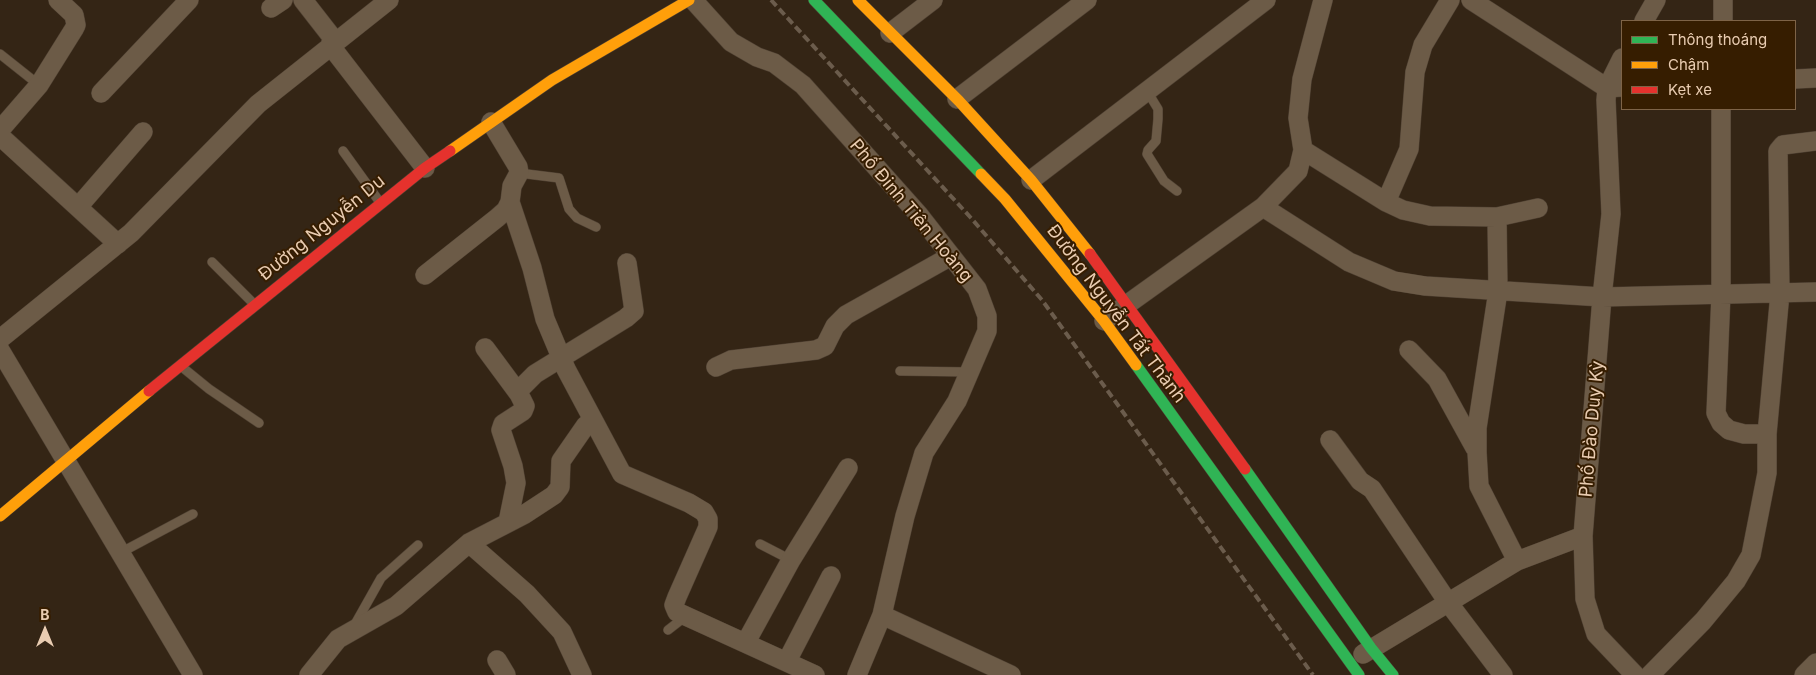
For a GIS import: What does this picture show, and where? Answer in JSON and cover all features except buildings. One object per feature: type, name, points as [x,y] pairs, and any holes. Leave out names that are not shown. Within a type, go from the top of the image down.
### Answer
[{"type":"main road","name":"Đường Nguyễn Du","points":[[4,509],[65,462],[180,365],[424,168],[552,80],[689,0]]},
{"type":"main road","name":"Đường Nguyễn Tất Thành","points":[[814,0],[936,121],[1005,200],[1104,321],[1354,669]]},
{"type":"main road","name":"Đường Nguyễn Tất Thành","points":[[858,0],[1031,180],[1128,304],[1392,675]]},
{"type":"street","points":[[101,94],[190,0]]},
{"type":"street","points":[[303,0],[424,168]]},
{"type":"street","points":[[0,339],[132,233],[258,104],[389,0]]},
{"type":"street","name":"Phố Đinh Tiên Hoàng","points":[[693,0],[731,42],[756,57],[774,63],[803,85],[919,215],[977,289],[986,316],[987,331],[978,348],[957,401],[924,453],[905,516],[882,615],[857,675]]},
{"type":"street","points":[[890,33],[933,0]]},
{"type":"street","points":[[956,102],[1087,0]]},
{"type":"street","points":[[1031,180],[1266,0]]},
{"type":"street","points":[[1104,321],[1263,207],[1298,171],[1303,150],[1298,118],[1302,79],[1323,0]]},
{"type":"street","points":[[1386,202],[1410,149],[1415,72],[1423,44],[1450,0]]},
{"type":"street","points":[[1471,0],[1615,88]]},
{"type":"street","points":[[1645,20],[1656,0]]},
{"type":"street","points":[[1722,0],[1723,20]]},
{"type":"street","points":[[0,130],[39,85],[76,25],[74,16],[63,2]]},
{"type":"street","name":"Phố Đào Duy Kỳ","points":[[1621,62],[1615,88],[1606,100],[1611,214],[1602,297],[1583,536],[1585,599],[1596,634],[1635,675]]},
{"type":"street","points":[[1796,79],[1816,78]]},
{"type":"street","points":[[1721,110],[1721,294],[1716,413],[1721,423],[1729,430],[1744,434],[1767,434]]},
{"type":"street","points":[[426,275],[497,218],[506,210],[510,202],[512,186],[519,173],[491,122]]},
{"type":"street","points":[[78,207],[143,132]]},
{"type":"street","points":[[0,136],[118,244]]},
{"type":"street","points":[[1650,675],[1704,621],[1736,581],[1752,555],[1767,473],[1767,434],[1780,293],[1778,150],[1782,145],[1816,141]]},
{"type":"street","points":[[1303,150],[1386,202],[1403,210],[1430,216],[1497,217],[1538,208]]},
{"type":"street","points":[[510,202],[532,268],[545,319],[561,357],[622,474],[689,503],[704,512],[708,519],[708,526],[674,605],[677,612],[815,675]]},
{"type":"street","points":[[1263,207],[1349,262],[1394,281],[1424,286],[1602,297],[1816,292]]},
{"type":"street","points":[[1497,217],[1498,291],[1477,428],[1477,452],[1480,486],[1517,561]]},
{"type":"street","points":[[716,367],[731,360],[816,350],[825,346],[835,326],[846,315],[951,256]]},
{"type":"street","points":[[519,394],[535,374],[619,323],[634,311],[627,263]]},
{"type":"street","points":[[485,348],[519,394],[525,406],[523,410],[508,419],[501,430],[513,466],[516,483],[508,522]]},
{"type":"street","points":[[0,350],[65,462],[194,675]]},
{"type":"street","points":[[1410,350],[1437,379],[1477,452]]},
{"type":"street","points":[[309,675],[338,640],[396,606],[469,543],[554,495],[560,487],[561,460],[586,425]]},
{"type":"street","points":[[1330,440],[1360,481],[1372,489],[1448,602],[1503,675]]},
{"type":"street","points":[[746,642],[791,560],[848,468]]},
{"type":"street","points":[[1354,669],[1371,648],[1517,561],[1583,536]]},
{"type":"street","points":[[469,543],[527,594],[562,632],[582,675]]},
{"type":"street","points":[[787,661],[831,576]]},
{"type":"street","points":[[882,615],[1011,675]]},
{"type":"street","points":[[1804,675],[1816,663]]},
{"type":"lane","points":[[0,54],[39,85]]},
{"type":"lane","points":[[1147,91],[1158,109],[1156,141],[1147,154],[1164,181],[1177,191]]},
{"type":"lane","points":[[343,151],[380,204]]},
{"type":"lane","points":[[519,173],[560,178],[569,209],[577,218],[596,227]]},
{"type":"lane","points":[[212,262],[255,305]]},
{"type":"lane","points":[[180,365],[209,389],[258,422]]},
{"type":"lane","points":[[900,371],[970,372]]},
{"type":"lane","points":[[120,552],[193,514]]},
{"type":"lane","points":[[760,544],[791,560]]},
{"type":"lane","points":[[350,632],[381,578],[418,545]]},
{"type":"lane","points":[[668,630],[686,616]]},
{"type":"railway","points":[[771,0],[971,218],[1042,300],[1313,675]]},
{"type":"traffic: fast","points":[[814,0],[981,174]]},
{"type":"traffic: fast","points":[[1136,365],[1359,675]]},
{"type":"traffic: fast","points":[[1245,469],[1371,648],[1393,675]]},
{"type":"traffic: slow","points":[[450,151],[552,80],[689,0]]},
{"type":"traffic: slow","points":[[858,0],[959,101],[1031,180],[1090,254]]},
{"type":"traffic: slow","points":[[981,174],[1005,199],[1104,321],[1136,365]]},
{"type":"traffic: slow","points":[[0,516],[149,391]]},
{"type":"traffic: jam","points":[[149,391],[425,168],[450,151]]},
{"type":"traffic: jam","points":[[1090,254],[1245,469]]}]
